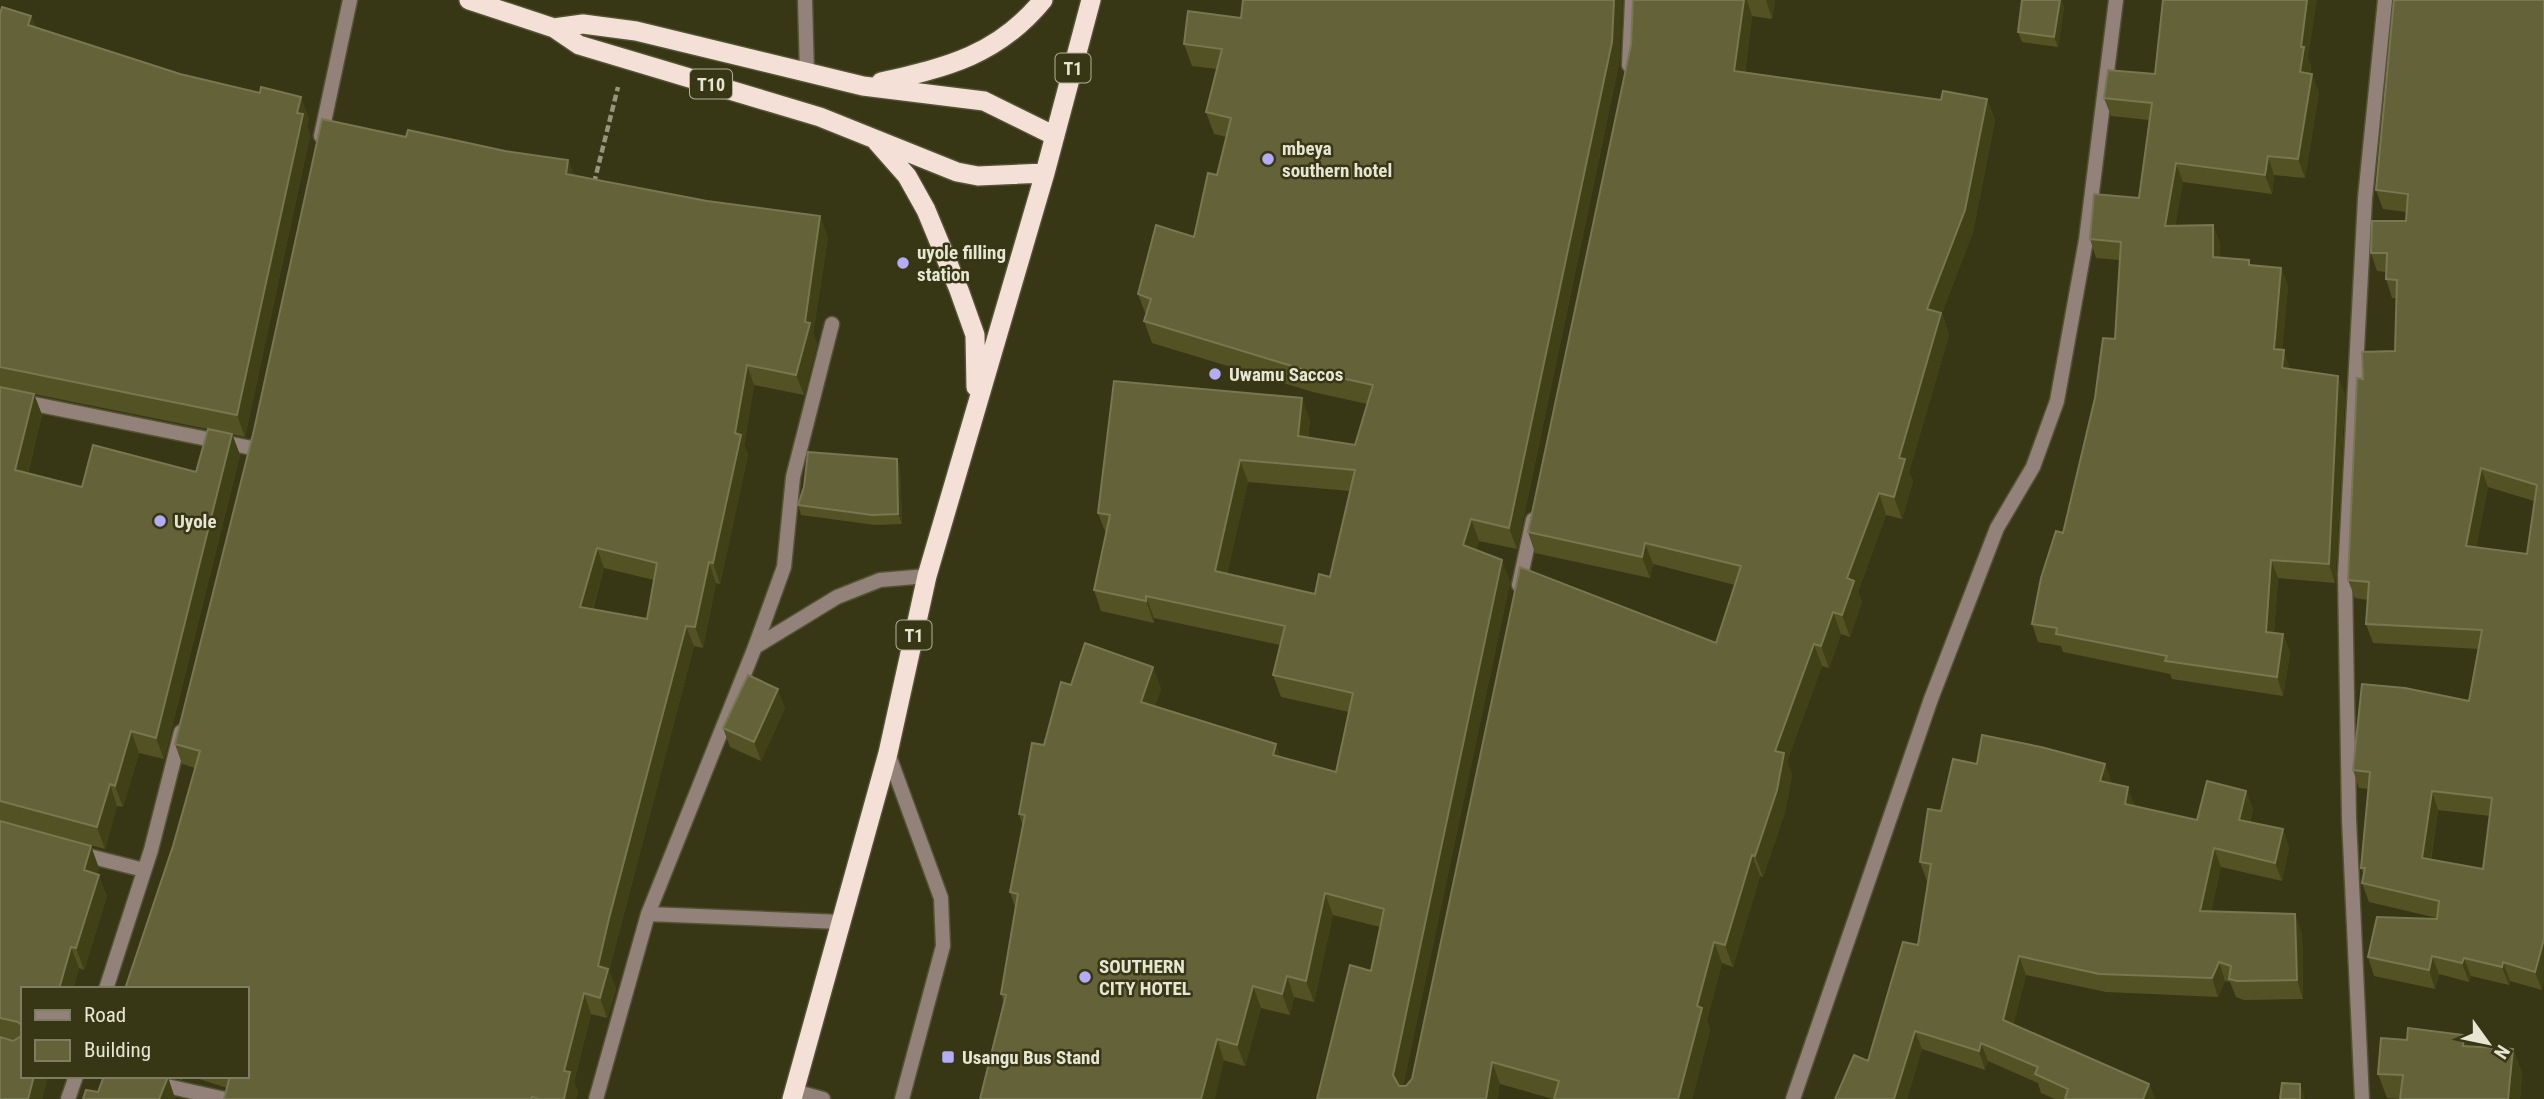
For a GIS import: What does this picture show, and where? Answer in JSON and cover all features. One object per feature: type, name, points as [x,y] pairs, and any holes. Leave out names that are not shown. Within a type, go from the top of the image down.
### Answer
[{"type":"highway","name":"T10","points":[[469,0],[554,28],[579,45],[871,135],[926,161],[968,174],[1045,173]]},
{"type":"highway","points":[[863,86],[951,65],[985,52],[1026,21],[1043,0]]},
{"type":"highway","name":"T1","points":[[793,1095],[888,753],[928,576],[1045,173],[1091,0]]},
{"type":"highway","name":"T10","points":[[554,28],[583,24],[636,31],[863,86],[984,101],[1055,136]]},
{"type":"highway","points":[[871,135],[907,176],[926,210],[959,289],[975,335],[976,406]]},
{"type":"street","points":[[318,149],[351,0]]},
{"type":"street","points":[[805,0],[807,73]]},
{"type":"street","points":[[1626,79],[1632,0]]},
{"type":"street","points":[[1793,1099],[1931,699],[1997,528],[2033,467],[2057,401],[2086,240],[2116,0]]},
{"type":"street","points":[[2362,1099],[2348,819],[2345,575],[2365,198],[2385,0]]},
{"type":"street","points":[[596,1099],[648,914],[755,647],[784,566],[793,477],[832,324]]},
{"type":"street","points":[[0,397],[252,448]]},
{"type":"street","points":[[1517,596],[1537,500]]},
{"type":"street","points":[[755,647],[837,597],[880,580],[928,576]]},
{"type":"street","points":[[107,987],[144,870],[185,716]]},
{"type":"street","points":[[888,753],[941,898],[943,946],[902,1099]]},
{"type":"street","points":[[60,848],[144,870]]},
{"type":"street","points":[[648,914],[841,922]]},
{"type":"street","points":[[68,1099],[75,1078]]},
{"type":"street","points":[[131,1078],[225,1099]]},
{"type":"street","points":[[793,1095],[823,1099]]},
{"type":"path","points":[[593,189],[625,60]]},
{"type":"building","points":[[1243,0],[1614,0],[1612,42],[1509,528],[1471,519],[1463,545],[1502,560],[1393,1075],[1399,1086],[1406,1086],[1412,1079],[1520,567],[1716,643],[1741,566],[1645,543],[1642,557],[1528,532],[1631,45],[1633,0],[1744,0],[1734,71],[1941,100],[1943,91],[1987,99],[1965,210],[1927,309],[1941,313],[1899,458],[1905,459],[1894,497],[1879,493],[1847,578],[1854,581],[1842,615],[1833,612],[1821,646],[1814,644],[1775,751],[1784,753],[1777,790],[1755,856],[1752,855],[1725,945],[1714,942],[1697,1006],[1702,1008],[1678,1099],[1554,1099],[1559,1081],[1492,1062],[1486,1099],[1317,1099],[1350,965],[1371,971],[1384,909],[1325,893],[1306,981],[1287,976],[1282,994],[1253,986],[1237,1045],[1217,1039],[1201,1099],[980,1099],[1006,995],[1001,994],[1018,894],[1010,892],[1025,815],[1019,814],[1032,743],[1044,745],[1061,682],[1071,685],[1085,643],[1153,667],[1141,702],[1276,744],[1273,755],[1336,772],[1353,693],[1273,675],[1285,626],[1146,596],[1146,601],[1094,590],[1110,515],[1098,513],[1114,381],[1302,398],[1298,436],[1355,445],[1373,385],[1305,370],[1144,321],[1151,299],[1138,294],[1156,225],[1194,237],[1208,173],[1217,175],[1231,118],[1206,112],[1222,49],[1184,44],[1188,11],[1241,18]],"holes":[[[1240,460],[1355,470],[1330,577],[1319,574],[1315,594],[1215,571]]]},
{"type":"building","points":[[2022,0],[2060,0],[2054,37],[2018,32]]},
{"type":"building","points":[[2163,0],[2307,0],[2300,72],[2312,74],[2298,159],[2268,156],[2265,175],[2176,163],[2165,226],[2213,225],[2213,257],[2249,260],[2249,265],[2281,268],[2274,349],[2284,350],[2282,368],[2338,376],[2329,564],[2271,560],[2266,632],[2283,634],[2277,677],[2165,661],[2167,656],[2056,634],[2057,628],[2032,624],[2041,578],[2056,531],[2063,533],[2095,398],[2103,338],[2115,339],[2121,242],[2090,239],[2094,194],[2139,198],[2152,103],[2104,98],[2108,70],[2155,74]]},
{"type":"building","points":[[2394,0],[2544,0],[2544,939],[2535,972],[2503,962],[2502,967],[2464,958],[2462,963],[2432,956],[2429,970],[2368,957],[2377,917],[2437,919],[2439,901],[2362,883],[2370,772],[2353,770],[2362,684],[2405,688],[2469,701],[2482,630],[2366,624],[2369,582],[2348,580],[2357,378],[2363,379],[2362,352],[2395,351],[2397,280],[2386,279],[2387,253],[2371,253],[2372,221],[2406,221],[2408,194],[2376,190]],"holes":[[[2481,468],[2537,485],[2527,554],[2466,546]],[[2432,791],[2492,798],[2483,869],[2422,858]]]},
{"type":"building","points":[[2,7],[31,16],[28,25],[180,74],[260,93],[261,87],[301,97],[297,113],[303,114],[237,415],[0,367]]},
{"type":"building","points":[[322,119],[406,137],[408,130],[505,151],[568,160],[566,174],[707,201],[820,216],[805,322],[810,323],[796,375],[747,365],[735,433],[741,435],[713,563],[709,562],[695,627],[686,626],[598,966],[608,969],[600,998],[584,993],[564,1071],[570,1072],[564,1099],[224,1099],[229,1078],[248,1078],[248,987],[126,987],[173,846],[200,751],[175,744],[254,430]],"holes":[[[597,548],[657,563],[647,619],[580,607]]]},
{"type":"building","points":[[0,387],[34,394],[15,470],[82,487],[93,445],[196,472],[208,429],[232,434],[156,738],[131,731],[115,786],[110,784],[97,827],[0,801]]},
{"type":"building","points":[[808,452],[897,459],[898,514],[872,515],[798,505],[804,487]]},
{"type":"building","points":[[748,675],[778,689],[754,742],[723,728]]},
{"type":"building","points":[[1982,735],[2105,764],[2100,781],[2128,787],[2125,804],[2197,820],[2207,781],[2246,791],[2239,820],[2283,829],[2275,863],[2214,848],[2200,911],[2295,914],[2297,980],[2237,981],[2229,979],[2231,966],[2219,962],[2212,978],[2099,974],[2019,956],[2003,1020],[2149,1084],[2143,1099],[2065,1099],[2068,1089],[2035,1074],[2038,1067],[1981,1043],[1979,1051],[1915,1031],[1894,1099],[1835,1099],[1854,1055],[1868,1061],[1903,942],[1918,945],[1931,864],[1920,862],[1928,809],[1941,811],[1953,759],[1977,764]]},
{"type":"building","points":[[0,821],[91,846],[84,870],[99,875],[76,948],[71,947],[60,987],[21,987],[21,1025],[0,1018]]},
{"type":"building","points":[[2408,1028],[2464,1035],[2463,1046],[2513,1049],[2508,1099],[2400,1099],[2403,1075],[2378,1074],[2381,1038],[2407,1040]]},
{"type":"building","points":[[21,1036],[21,1078],[33,1078],[28,1099],[0,1099],[0,1037],[13,1041]]},
{"type":"building","points":[[103,1078],[168,1078],[159,1099],[83,1099],[86,1090],[98,1092]]},
{"type":"building","points":[[2282,1083],[2300,1084],[2300,1099],[2280,1099]]},
{"type":"place","name":"mbeya southern hotel","points":[[1268,159]]},
{"type":"place","name":"uyole filling station","points":[[903,263]]},
{"type":"place","name":"Uwamu Saccos","points":[[1215,374]]},
{"type":"place","name":"Uyole","points":[[160,521]]},
{"type":"place","name":"SOUTHERN CITY HOTEL","points":[[1085,977]]},
{"type":"place","name":"Usangu Bus Stand","points":[[948,1057]]}]
